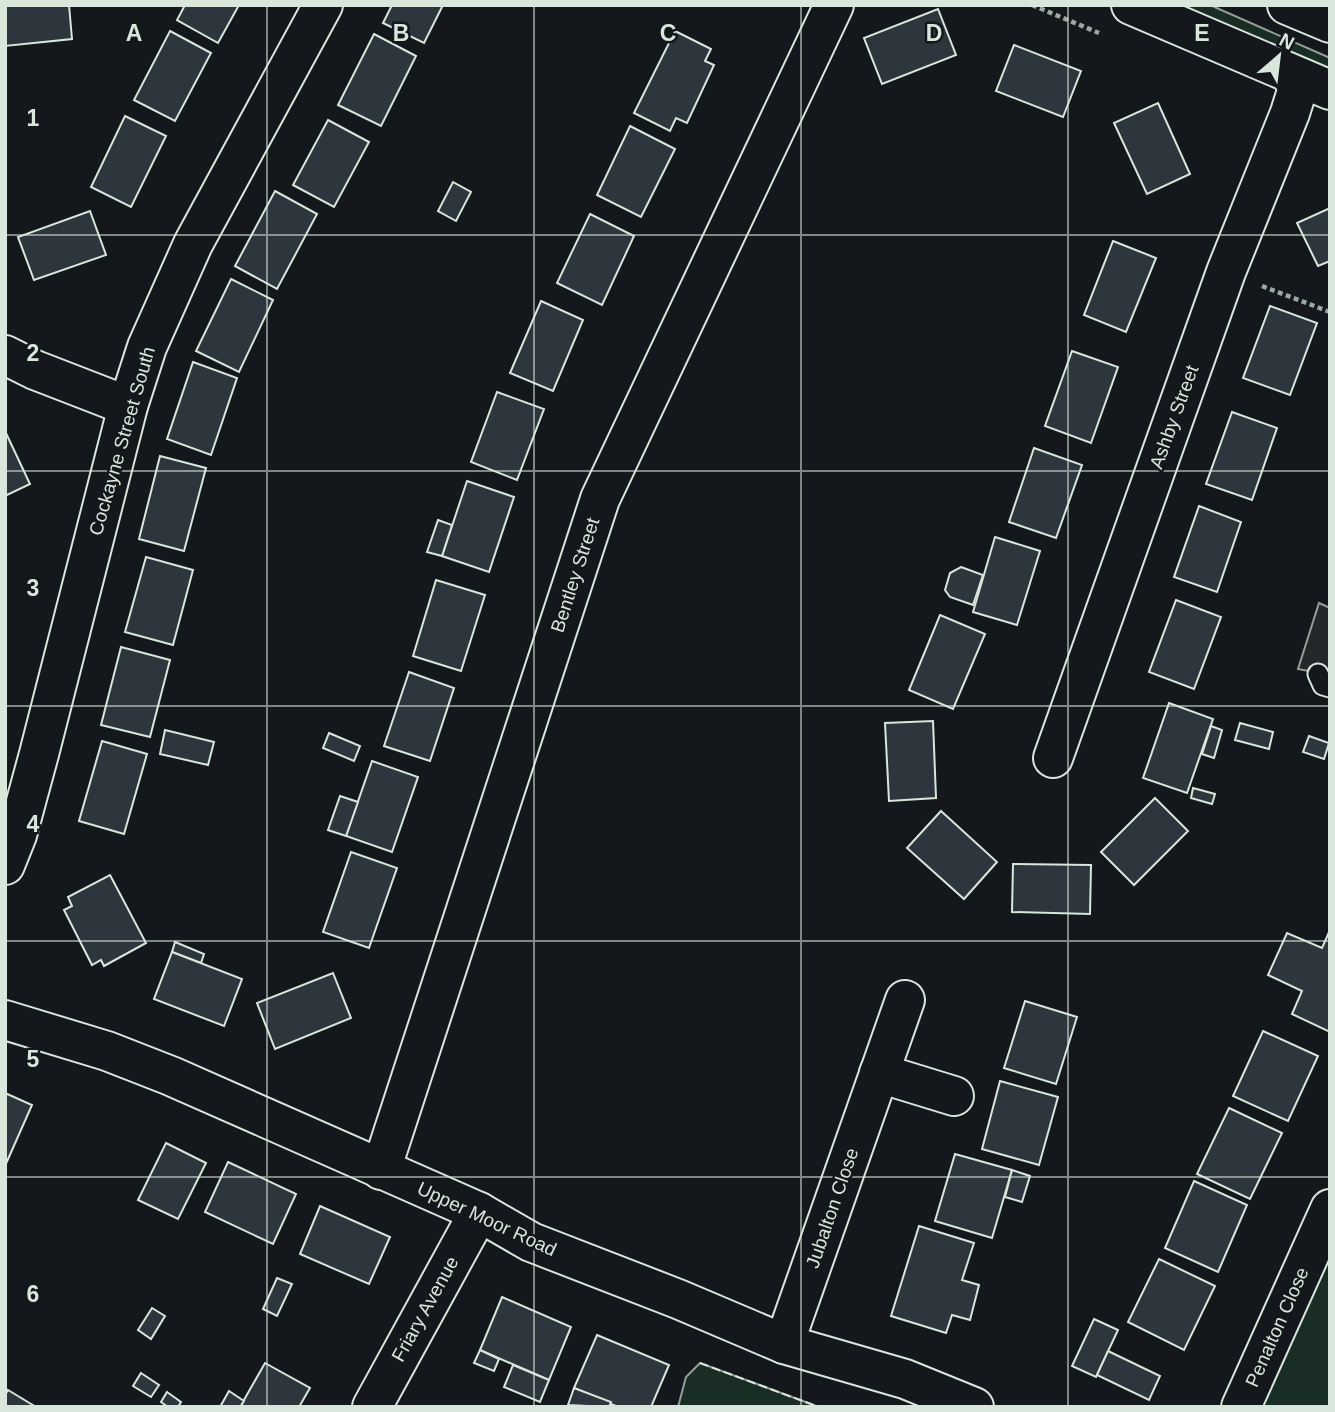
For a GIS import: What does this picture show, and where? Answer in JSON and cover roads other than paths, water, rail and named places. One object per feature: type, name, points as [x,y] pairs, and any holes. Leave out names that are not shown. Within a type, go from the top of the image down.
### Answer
[{"type":"main road","name":"Cockayne Street South","points":[[5,865],[17,835],[128,406],[147,347],[193,244],[323,5]]},
{"type":"main road","name":"Bentley Street","points":[[381,1170],[600,499],[834,5]]},
{"type":"main road","points":[[1131,5],[1315,84]]},
{"type":"main road","points":[[1287,5],[1330,23]]},
{"type":"main road","name":"Ashby Street","points":[[1053,758],[1226,272],[1290,113],[1315,84]]},
{"type":"main road","points":[[5,355],[35,370],[128,406]]},
{"type":"main road","name":"Jubalton Close","points":[[784,1344],[905,1000]]},
{"type":"main road","name":"Upper Moor Road","points":[[5,1020],[61,1036],[170,1076],[479,1212],[531,1242],[678,1299],[784,1344],[905,1379],[974,1407]]},
{"type":"main road","points":[[879,1073],[954,1096]]},
{"type":"main road","name":"Penalton Close","points":[[1241,1407],[1330,1209]]},
{"type":"main road","name":"Friary Avenue","points":[[372,1407],[479,1212]]}]
